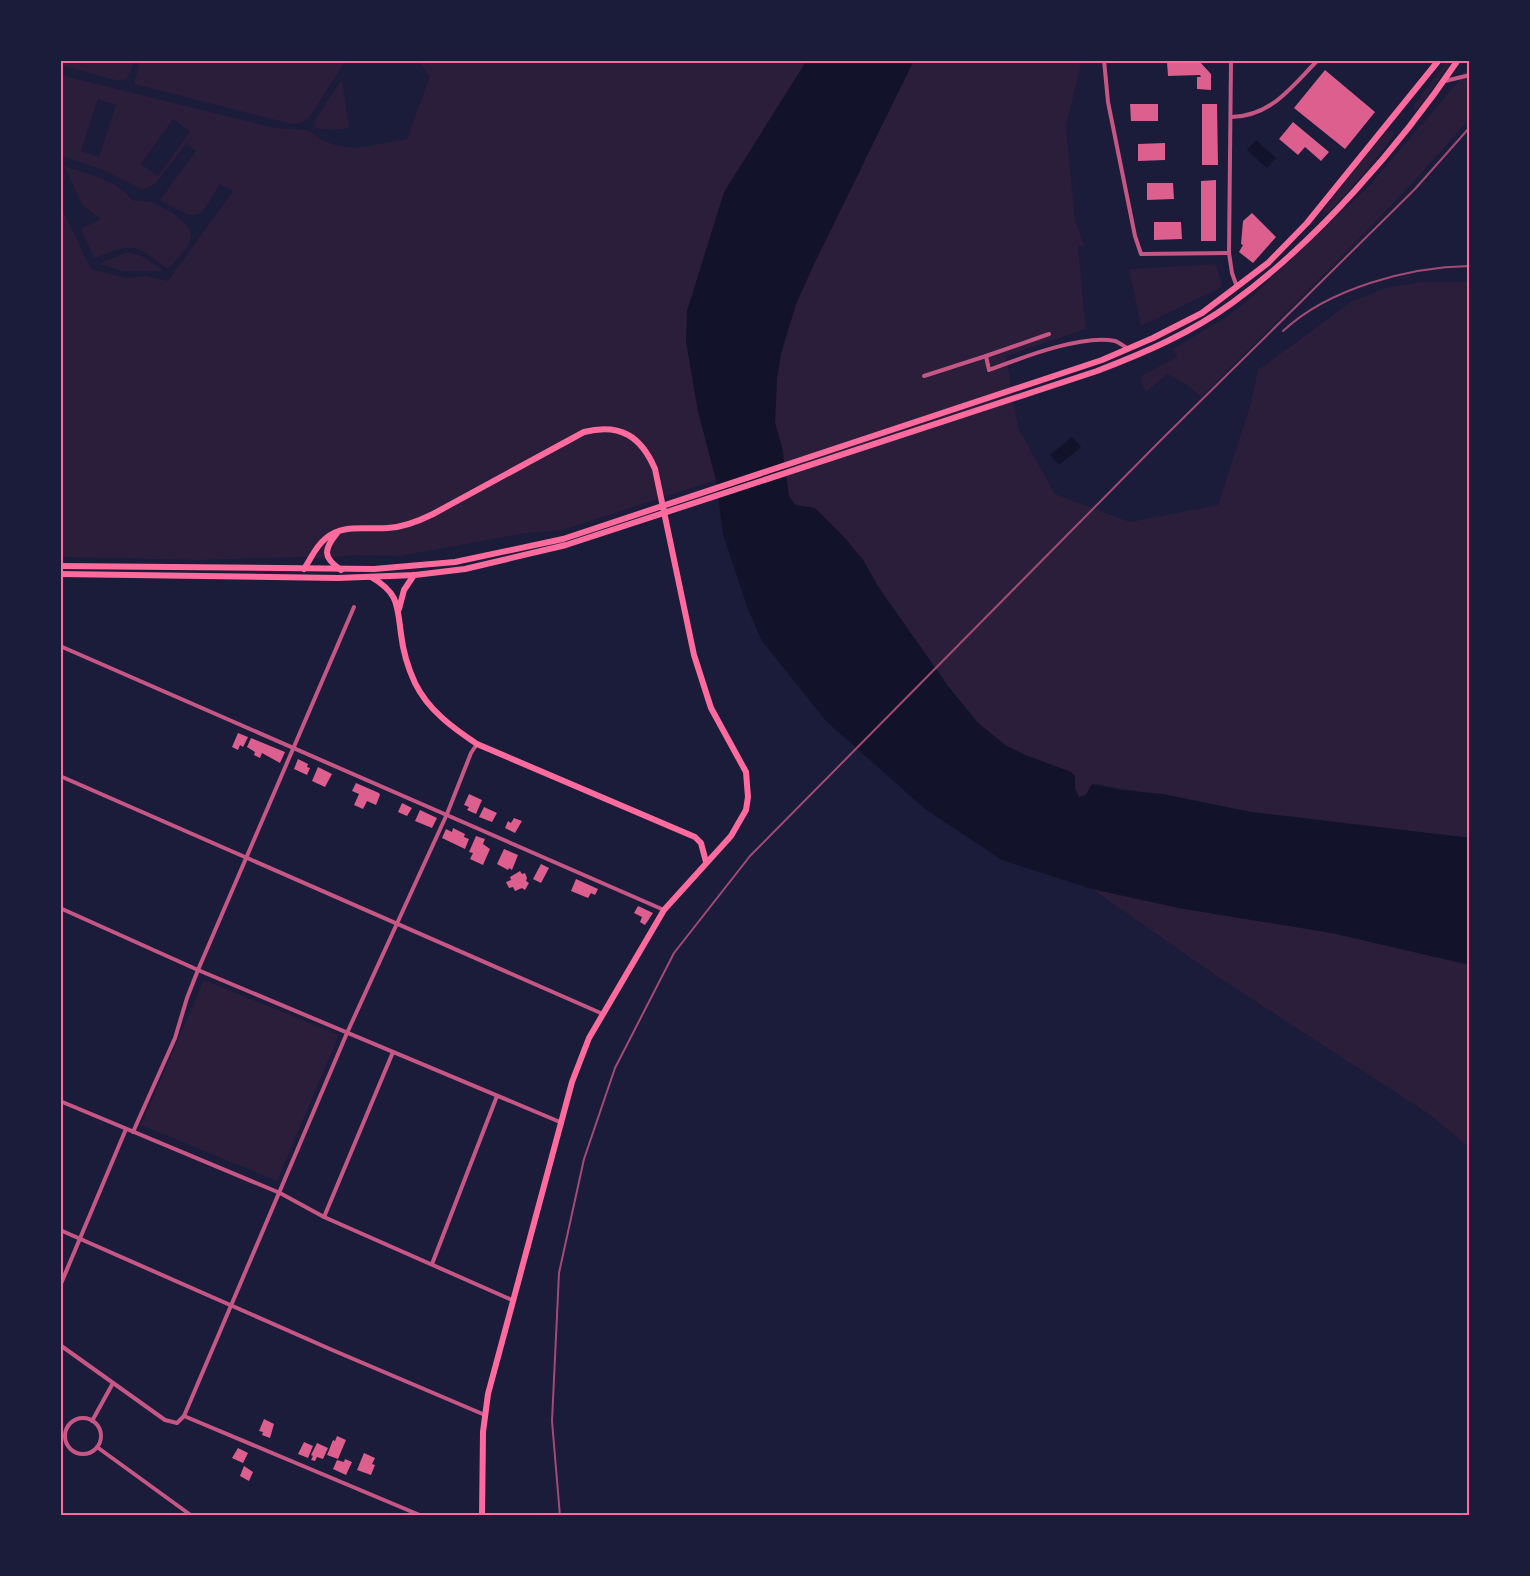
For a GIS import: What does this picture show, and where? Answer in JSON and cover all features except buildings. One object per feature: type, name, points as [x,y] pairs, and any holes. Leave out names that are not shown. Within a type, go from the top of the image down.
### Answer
[{"type":"main road","points":[[60,566],[342,570],[455,562],[498,554],[563,538],[1102,360],[1202,313],[1268,263],[1299,232],[1439,60]]},
{"type":"main road","points":[[60,574],[370,577],[415,575],[497,563],[566,545],[645,520],[1097,371],[1156,346],[1204,321],[1232,303],[1284,260],[1337,210],[1414,122],[1458,60]]},
{"type":"main road","points":[[304,569],[315,549],[326,538],[339,531],[356,528],[391,528],[424,519],[584,432],[598,429],[621,430],[649,455],[659,485],[701,680],[711,708],[746,772],[748,797],[746,810],[731,836],[664,910],[603,1014],[579,1063],[560,1122],[493,1368],[485,1414],[482,1516]]},
{"type":"main road","points":[[339,531],[327,546],[326,552],[330,561],[342,570]]},
{"type":"main road","points":[[399,609],[404,590],[415,575]]},
{"type":"main road","points":[[370,577],[392,592],[399,609],[405,655],[416,684],[425,699],[447,723],[477,744],[695,837],[701,843],[706,862]]},
{"type":"street","points":[[1104,60],[1108,102],[1135,236],[1141,254],[1229,253]]},
{"type":"street","points":[[1232,60],[1229,253],[1237,288]]},
{"type":"street","points":[[1231,117],[1252,116],[1268,108],[1318,60]]},
{"type":"street","points":[[1444,81],[1470,75]]},
{"type":"street","points":[[924,376],[1049,334]]},
{"type":"street","points":[[986,356],[989,370],[1065,346],[1096,341],[1117,342],[1128,349]]},
{"type":"street","points":[[133,1132],[175,1038],[198,970],[354,607]]},
{"type":"street","points":[[60,646],[664,910]]},
{"type":"street","points":[[60,1344],[165,1420],[177,1423],[184,1416],[347,1033],[477,744]]},
{"type":"street","points":[[60,776],[603,1014]]},
{"type":"street","points":[[60,908],[198,970],[560,1122]]},
{"type":"street","points":[[324,1217],[393,1052]]},
{"type":"street","points":[[432,1264],[496,1096]]},
{"type":"street","points":[[60,1101],[280,1193],[324,1217],[512,1299]]},
{"type":"street","points":[[60,1286],[126,1129]]},
{"type":"street","points":[[60,1230],[330,1349],[485,1414]]},
{"type":"street","points":[[92,1421],[113,1383]]},
{"type":"street","points":[[184,1416],[422,1516]]},
{"type":"street","points":[[76,1420],[92,1421],[97,1425],[101,1436],[97,1447],[90,1453],[80,1454],[70,1449],[66,1439],[68,1428],[76,1420]]},
{"type":"street","points":[[97,1447],[192,1516]]},
{"type":"shaded area","points":[[60,60],[133,60],[131,71],[126,79],[119,81],[60,65]]},
{"type":"shaded area","points":[[140,60],[346,60],[309,118],[301,123],[292,124],[134,84]]},
{"type":"shaded area","points":[[418,60],[807,60],[796,79],[686,341],[698,411],[716,480],[563,530],[527,533],[400,556],[353,555],[321,559],[303,557],[198,560],[60,557],[60,205],[91,269],[127,278],[146,276],[168,281],[233,191],[220,184],[206,206],[196,215],[190,215],[160,200],[196,151],[186,144],[155,184],[143,190],[103,170],[60,155],[60,75],[275,128],[307,130],[335,145],[355,148],[407,139],[430,76]],"holes":[[[98,99],[116,105],[99,157],[81,151]],[[173,119],[190,131],[158,176],[141,164]]]},
{"type":"shaded area","points":[[807,60],[914,60],[815,262],[796,304],[781,353],[777,378],[775,423],[782,447],[789,496],[795,505],[815,508],[845,538],[863,560],[879,588],[948,686],[978,723],[1005,745],[1071,772],[1075,776],[1075,789],[1079,797],[1086,795],[1092,784],[1120,790],[1163,794],[1251,812],[1470,838],[1470,965],[1332,933],[1179,908],[1092,889],[1002,860],[925,809],[826,721],[762,641],[748,609],[723,534],[716,480],[698,411],[686,341],[687,311],[724,192]]},
{"type":"shaded area","points":[[914,60],[1082,60],[1066,126],[1075,221],[1084,245],[1078,246],[1086,329],[1006,356],[1018,428],[1055,494],[1130,522],[1218,505],[1251,403],[1258,370],[1351,302],[1385,288],[1421,282],[1470,282],[1470,838],[1251,812],[1097,784],[1090,787],[1086,795],[1079,797],[1075,789],[1075,776],[1071,772],[1005,745],[978,723],[948,686],[879,588],[863,560],[811,507],[804,507],[793,502],[789,496],[782,447],[775,424],[777,378],[781,354],[796,304],[815,262]]},
{"type":"shaded area","points":[[1448,60],[1452,60],[1418,109],[1414,110],[1414,105]]},
{"type":"shaded area","points":[[1470,60],[1470,118],[1338,260],[1201,397],[1189,386],[1167,374],[1146,392],[1141,376],[1177,357],[1173,349],[1245,303],[1369,186],[1459,81]]},
{"type":"shaded area","points":[[342,79],[349,128],[335,130],[315,128],[314,122]]},
{"type":"shaded area","points":[[1388,131],[1393,131],[1394,135],[1363,175],[1329,212],[1325,212],[1324,209],[1357,166]]},
{"type":"shaded area","points":[[1256,140],[1276,158],[1267,168],[1247,150]]},
{"type":"shaded area","points":[[64,166],[118,187],[132,200],[151,202],[170,212],[183,221],[191,232],[188,246],[168,269],[147,254],[133,248],[94,258],[81,229],[101,219],[83,206]]},
{"type":"shaded area","points":[[127,252],[140,255],[164,271],[123,271],[99,264]]},
{"type":"shaded area","points":[[1216,264],[1222,287],[1141,326],[1129,269]]},
{"type":"shaded area","points":[[1072,437],[1081,447],[1059,465],[1050,455]]},
{"type":"shaded area","points":[[1092,889],[1179,908],[1332,933],[1470,965],[1470,1148],[1429,1114],[1221,979]]},
{"type":"shaded area","points":[[204,980],[339,1035],[277,1181],[141,1125]]},
{"type":"railway","points":[[560,1516],[552,1421],[559,1273],[584,1159],[615,1068],[674,953],[750,856],[1163,438],[1415,189],[1470,127]]},
{"type":"railway","points":[[1283,331],[1323,303],[1371,283],[1422,271],[1470,266]]}]
